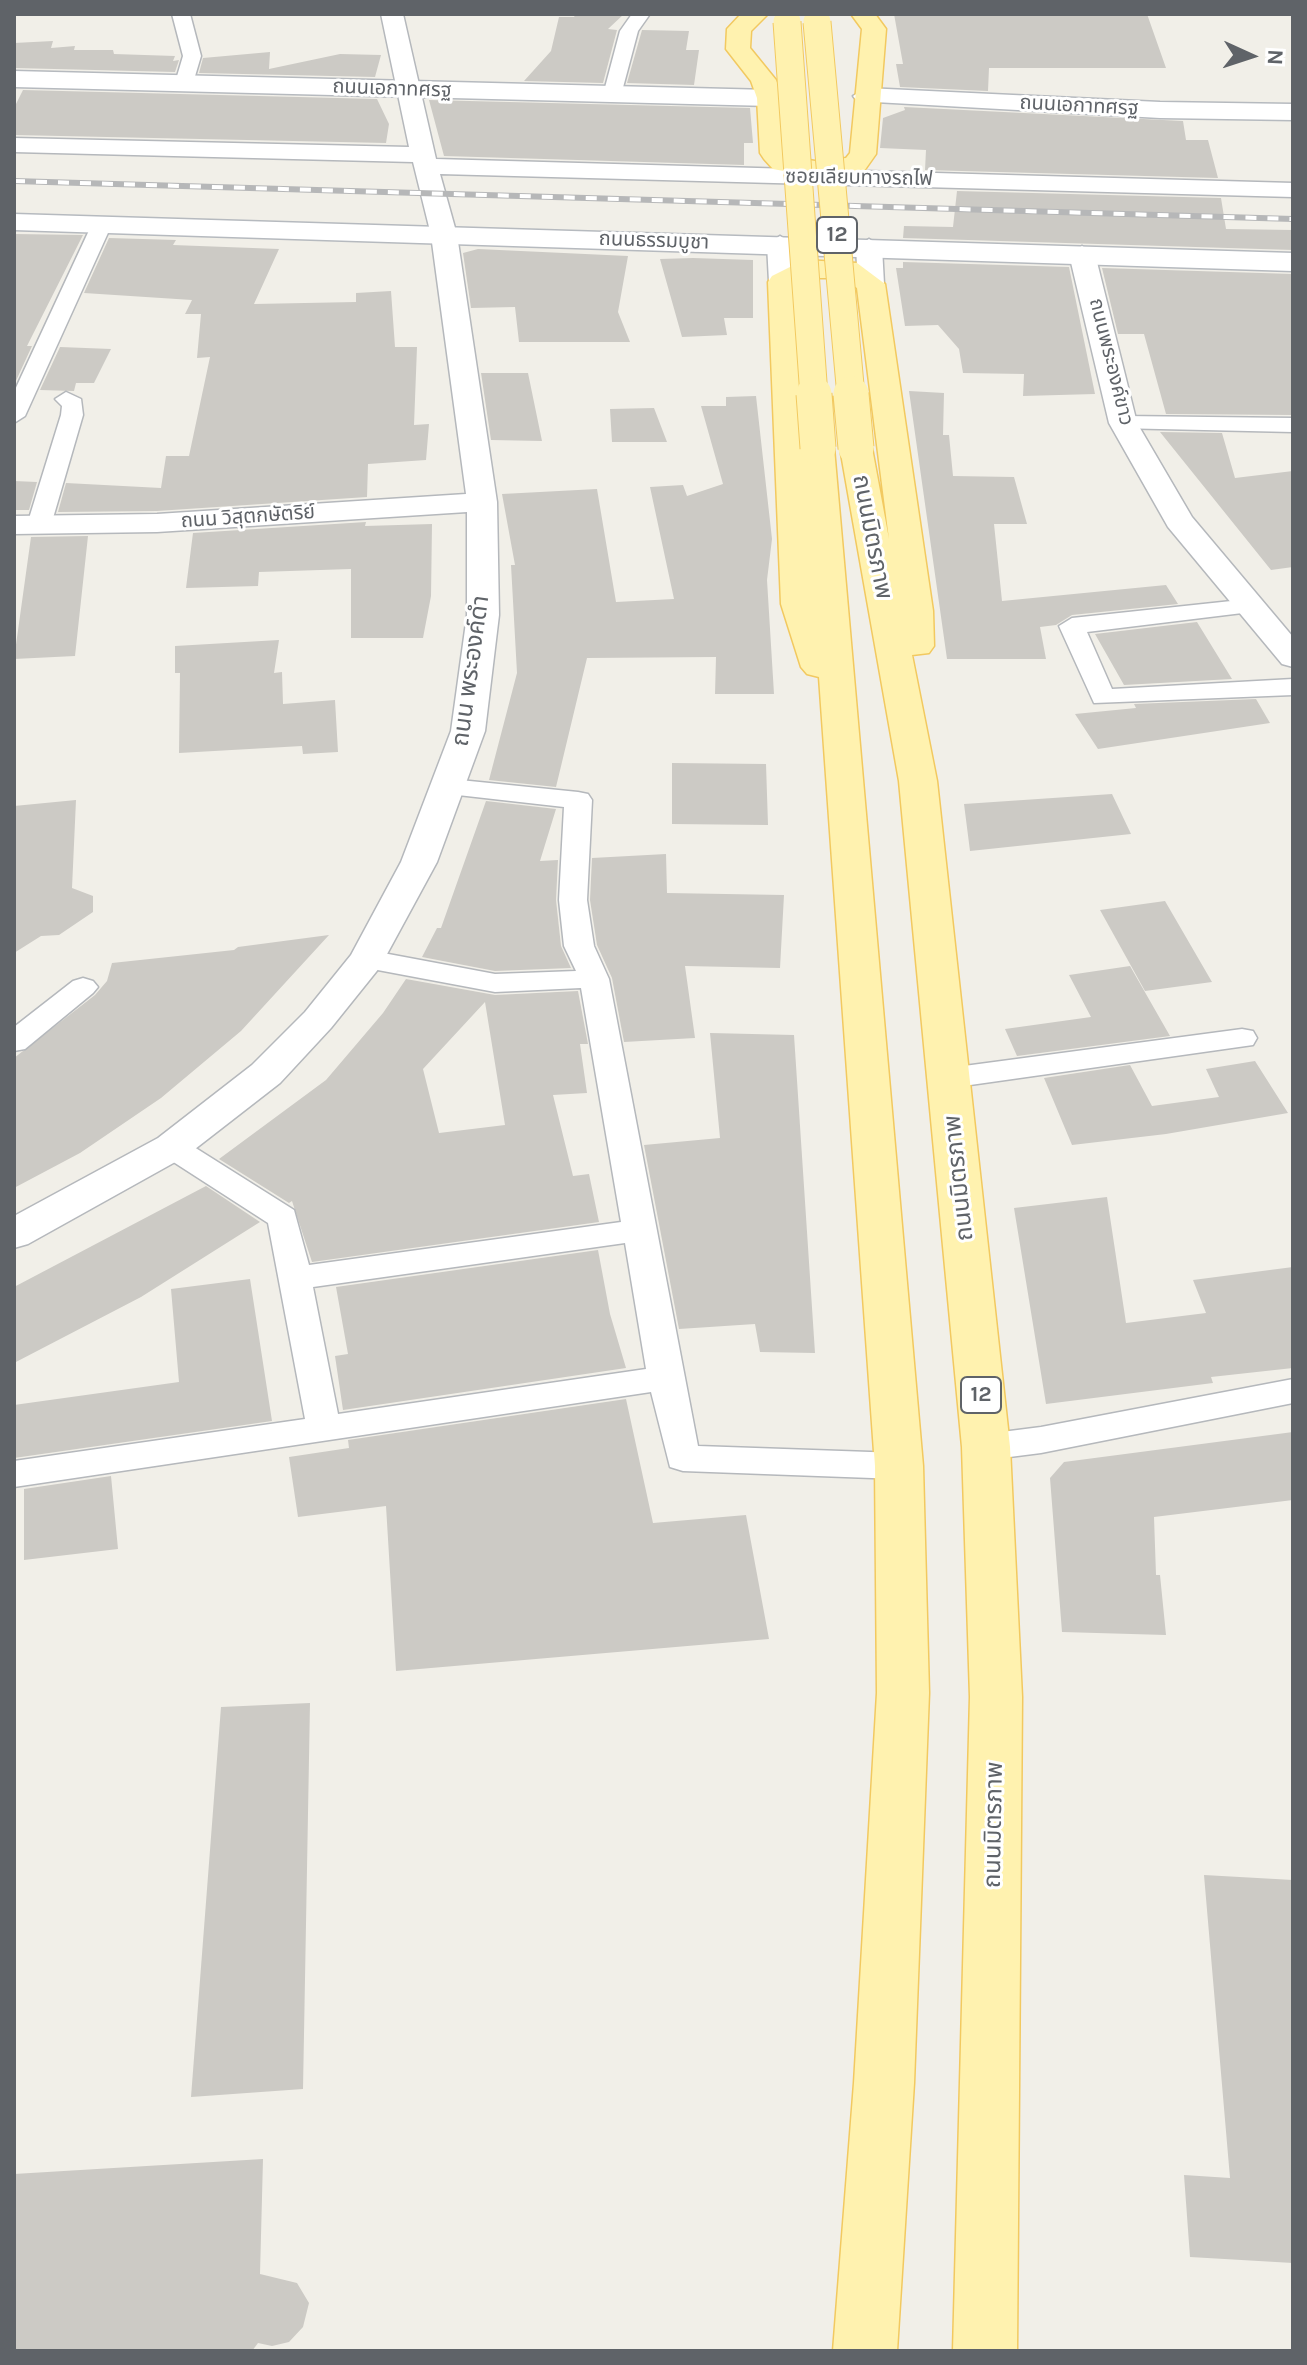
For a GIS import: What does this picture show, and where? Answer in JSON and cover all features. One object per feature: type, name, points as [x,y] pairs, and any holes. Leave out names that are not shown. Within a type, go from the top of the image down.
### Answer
[{"type":"main road","points":[[756,14],[739,29],[738,49],[763,80],[770,98],[773,153],[782,163],[815,169],[854,165],[863,154],[874,29],[863,14]]},
{"type":"main road","name":"ถนนมิตรภาพ","points":[[787,18],[837,448],[918,781],[986,1447],[996,1697],[985,2351]]},
{"type":"main road","name":"ถนนมิตรภาพ","points":[[818,18],[837,448],[842,734],[899,1466],[903,1693],[884,2083],[865,2351]]},
{"type":"main road","name":"ถนนเอกาทศรฐ","points":[[14,79],[770,98]]},
{"type":"main road","name":"ถนนเอกาทศรฐ","points":[[866,96],[1160,110],[1293,112]]},
{"type":"main road","name":"ถนนธรรมบูชา","points":[[14,222],[1293,262]]},
{"type":"main road","points":[[842,734],[798,604],[782,282],[804,269],[847,269],[871,284],[916,611],[918,781]]},
{"type":"street","points":[[181,14],[192,56],[184,83]]},
{"type":"street","name":"ถนน พระองค์ดำ","points":[[16,1230],[172,1147],[266,1074],[367,959],[419,862],[450,787],[468,731],[483,615],[482,502],[444,235],[406,89],[392,14]]},
{"type":"street","points":[[612,95],[629,31],[641,14]]},
{"type":"street","name":"ซอยเลียบทางรถไฟ","points":[[14,145],[1293,190]]},
{"type":"street","points":[[14,416],[102,224]]},
{"type":"street","points":[[780,244],[782,282]]},
{"type":"street","points":[[869,247],[871,284]]},
{"type":"street","name":"ถนนพระองค์ขาว","points":[[1082,254],[1123,423],[1179,521],[1293,657]]},
{"type":"street","points":[[26,525],[72,415],[73,404],[66,399]]},
{"type":"street","points":[[1123,423],[1293,425]]},
{"type":"street","name":"ถนน วิสุตกษัตริย์","points":[[26,525],[157,523],[482,502]]},
{"type":"street","points":[[1250,606],[1072,626],[1103,697],[1293,687]]},
{"type":"street","points":[[450,787],[578,800],[573,900],[579,946],[594,979],[665,1378],[683,1458],[899,1466]]},
{"type":"street","points":[[367,959],[495,983],[594,979]]},
{"type":"street","points":[[14,1042],[83,987]]},
{"type":"street","points":[[949,1078],[1242,1038]]},
{"type":"street","points":[[172,1147],[283,1218],[324,1429]]},
{"type":"street","points":[[297,1278],[639,1230]]},
{"type":"street","points":[[14,1474],[665,1378]]},
{"type":"street","points":[[986,1447],[1041,1440],[1293,1391]]},
{"type":"building","points":[[576,14],[624,14],[608,29],[617,30],[603,83],[524,81],[551,51],[559,17],[574,17]]},
{"type":"building","points":[[894,14],[1147,14],[1166,68],[989,68],[988,91],[900,87],[896,64],[903,64]]},
{"type":"building","points":[[642,30],[689,31],[686,50],[699,50],[694,85],[627,83]]},
{"type":"building","points":[[53,41],[51,48],[75,46],[74,50],[113,50],[114,54],[175,56],[173,61],[179,60],[175,72],[14,68],[14,43]]},
{"type":"building","points":[[270,52],[269,69],[340,54],[381,55],[375,77],[199,73],[203,58]]},
{"type":"building","points":[[23,90],[377,99],[389,124],[386,143],[14,135],[14,108]]},
{"type":"building","points":[[429,100],[750,108],[753,143],[744,143],[744,165],[444,156]]},
{"type":"building","points":[[904,107],[1183,121],[1186,140],[1208,140],[1218,178],[925,170],[926,150],[880,148],[883,118],[905,110]]},
{"type":"building","points":[[957,191],[1221,198],[1226,229],[1293,230],[1293,250],[903,238],[904,226],[953,227]]},
{"type":"building","points":[[14,234],[83,235],[27,346],[32,346],[14,385]]},
{"type":"building","points":[[109,238],[176,240],[173,245],[279,249],[254,304],[356,302],[356,293],[391,291],[395,347],[417,347],[414,425],[429,424],[426,460],[368,464],[367,497],[157,511],[58,512],[66,483],[161,488],[166,456],[189,456],[210,357],[197,358],[201,314],[185,314],[192,300],[84,293]]},
{"type":"building","points":[[478,249],[628,256],[618,312],[630,342],[519,342],[515,307],[471,308],[463,253]]},
{"type":"building","points":[[660,259],[753,260],[753,318],[724,318],[727,335],[682,337]]},
{"type":"building","points":[[903,262],[1069,267],[1095,394],[1023,396],[1024,374],[963,373],[959,349],[938,325],[905,326],[896,268],[903,268]]},
{"type":"building","points":[[1102,268],[1293,274],[1293,415],[1166,414],[1144,334],[1118,334]]},
{"type":"building","points":[[60,347],[111,349],[94,383],[76,383],[74,391],[40,390]]},
{"type":"building","points":[[481,373],[528,373],[542,441],[491,440]]},
{"type":"building","points":[[909,391],[944,393],[943,435],[949,435],[953,476],[1014,477],[1027,524],[994,524],[1002,601],[1166,585],[1178,604],[1072,615],[1056,625],[1040,627],[1046,659],[947,659]]},
{"type":"building","points":[[756,396],[772,539],[767,580],[774,694],[715,694],[716,657],[587,658],[556,787],[489,780],[517,673],[511,565],[515,565],[502,494],[597,489],[616,602],[674,599],[650,487],[683,485],[687,496],[723,484],[701,406],[726,406],[726,397]]},
{"type":"building","points":[[654,408],[667,442],[612,442],[610,409]]},
{"type":"building","points":[[1160,432],[1222,433],[1235,478],[1293,471],[1293,567],[1271,570]]},
{"type":"building","points":[[14,481],[37,482],[29,510],[14,510]]},
{"type":"building","points":[[366,522],[365,526],[432,524],[431,596],[423,638],[351,638],[351,569],[259,572],[258,586],[186,588],[193,533]]},
{"type":"building","points":[[88,536],[75,656],[14,659],[31,537]]},
{"type":"building","points":[[1197,622],[1232,679],[1124,685],[1095,634]]},
{"type":"building","points":[[279,640],[274,673],[282,672],[283,704],[335,700],[338,752],[303,754],[302,746],[179,753],[180,673],[175,673],[175,646]]},
{"type":"building","points":[[1256,699],[1270,723],[1098,749],[1075,714],[1136,708],[1134,704]]},
{"type":"building","points":[[672,763],[766,764],[768,825],[672,824]]},
{"type":"building","points":[[1112,794],[1131,834],[970,851],[964,804]]},
{"type":"building","points":[[76,800],[72,888],[93,896],[93,912],[59,935],[41,936],[14,953],[14,806]]},
{"type":"building","points":[[486,801],[556,809],[540,861],[558,860],[556,900],[561,946],[571,968],[495,971],[422,957],[437,928],[441,928]]},
{"type":"building","points":[[666,854],[667,893],[784,895],[780,968],[685,966],[695,1038],[624,1042],[612,978],[597,945],[590,900],[592,858]]},
{"type":"building","points":[[1165,901],[1212,982],[1145,991],[1100,910]]},
{"type":"building","points":[[329,935],[241,1031],[161,1098],[80,1153],[14,1188],[14,1058],[95,995],[107,981],[112,963],[234,950]]},
{"type":"building","points":[[1130,966],[1170,1036],[1017,1056],[1005,1029],[1091,1017],[1069,975]]},
{"type":"building","points":[[406,979],[495,995],[578,991],[588,1044],[580,1044],[587,1093],[553,1095],[573,1176],[589,1174],[599,1222],[312,1262],[292,1201],[289,1203],[219,1159],[326,1080],[383,1013]],"holes":[[[485,1002],[505,1125],[439,1133],[423,1069]]]},
{"type":"building","points":[[710,1033],[794,1035],[815,1353],[760,1352],[755,1324],[679,1329],[644,1145],[720,1138]]},
{"type":"building","points":[[1255,1061],[1288,1113],[1166,1134],[1072,1145],[1044,1078],[1130,1065],[1152,1106],[1219,1097],[1206,1069]]},
{"type":"building","points":[[206,1186],[260,1222],[141,1297],[14,1363],[14,1287]]},
{"type":"building","points":[[1107,1197],[1126,1323],[1206,1313],[1193,1280],[1293,1267],[1293,1368],[1211,1377],[1213,1383],[1046,1404],[1014,1208]]},
{"type":"building","points":[[598,1250],[610,1314],[626,1368],[343,1410],[335,1356],[348,1354],[336,1287]]},
{"type":"building","points":[[250,1279],[272,1421],[14,1458],[14,1405],[179,1382],[171,1289]]},
{"type":"building","points":[[626,1399],[653,1523],[746,1515],[769,1639],[396,1671],[386,1506],[298,1517],[289,1457],[349,1448],[348,1440]]},
{"type":"building","points":[[1293,1432],[1293,1500],[1154,1517],[1156,1575],[1160,1575],[1166,1635],[1062,1632],[1050,1478],[1064,1462]]},
{"type":"building","points":[[111,1476],[118,1549],[24,1560],[24,1489]]},
{"type":"building","points":[[310,1703],[303,2089],[191,2097],[221,1707]]},
{"type":"building","points":[[1204,1875],[1293,1880],[1293,2263],[1190,2257],[1184,2175],[1230,2178]]},
{"type":"building","points":[[263,2159],[260,2274],[297,2283],[309,2303],[303,2327],[289,2342],[272,2346],[258,2343],[252,2351],[14,2351],[14,2174]]},
{"type":"railway","points":[[14,181],[1293,219]]}]
